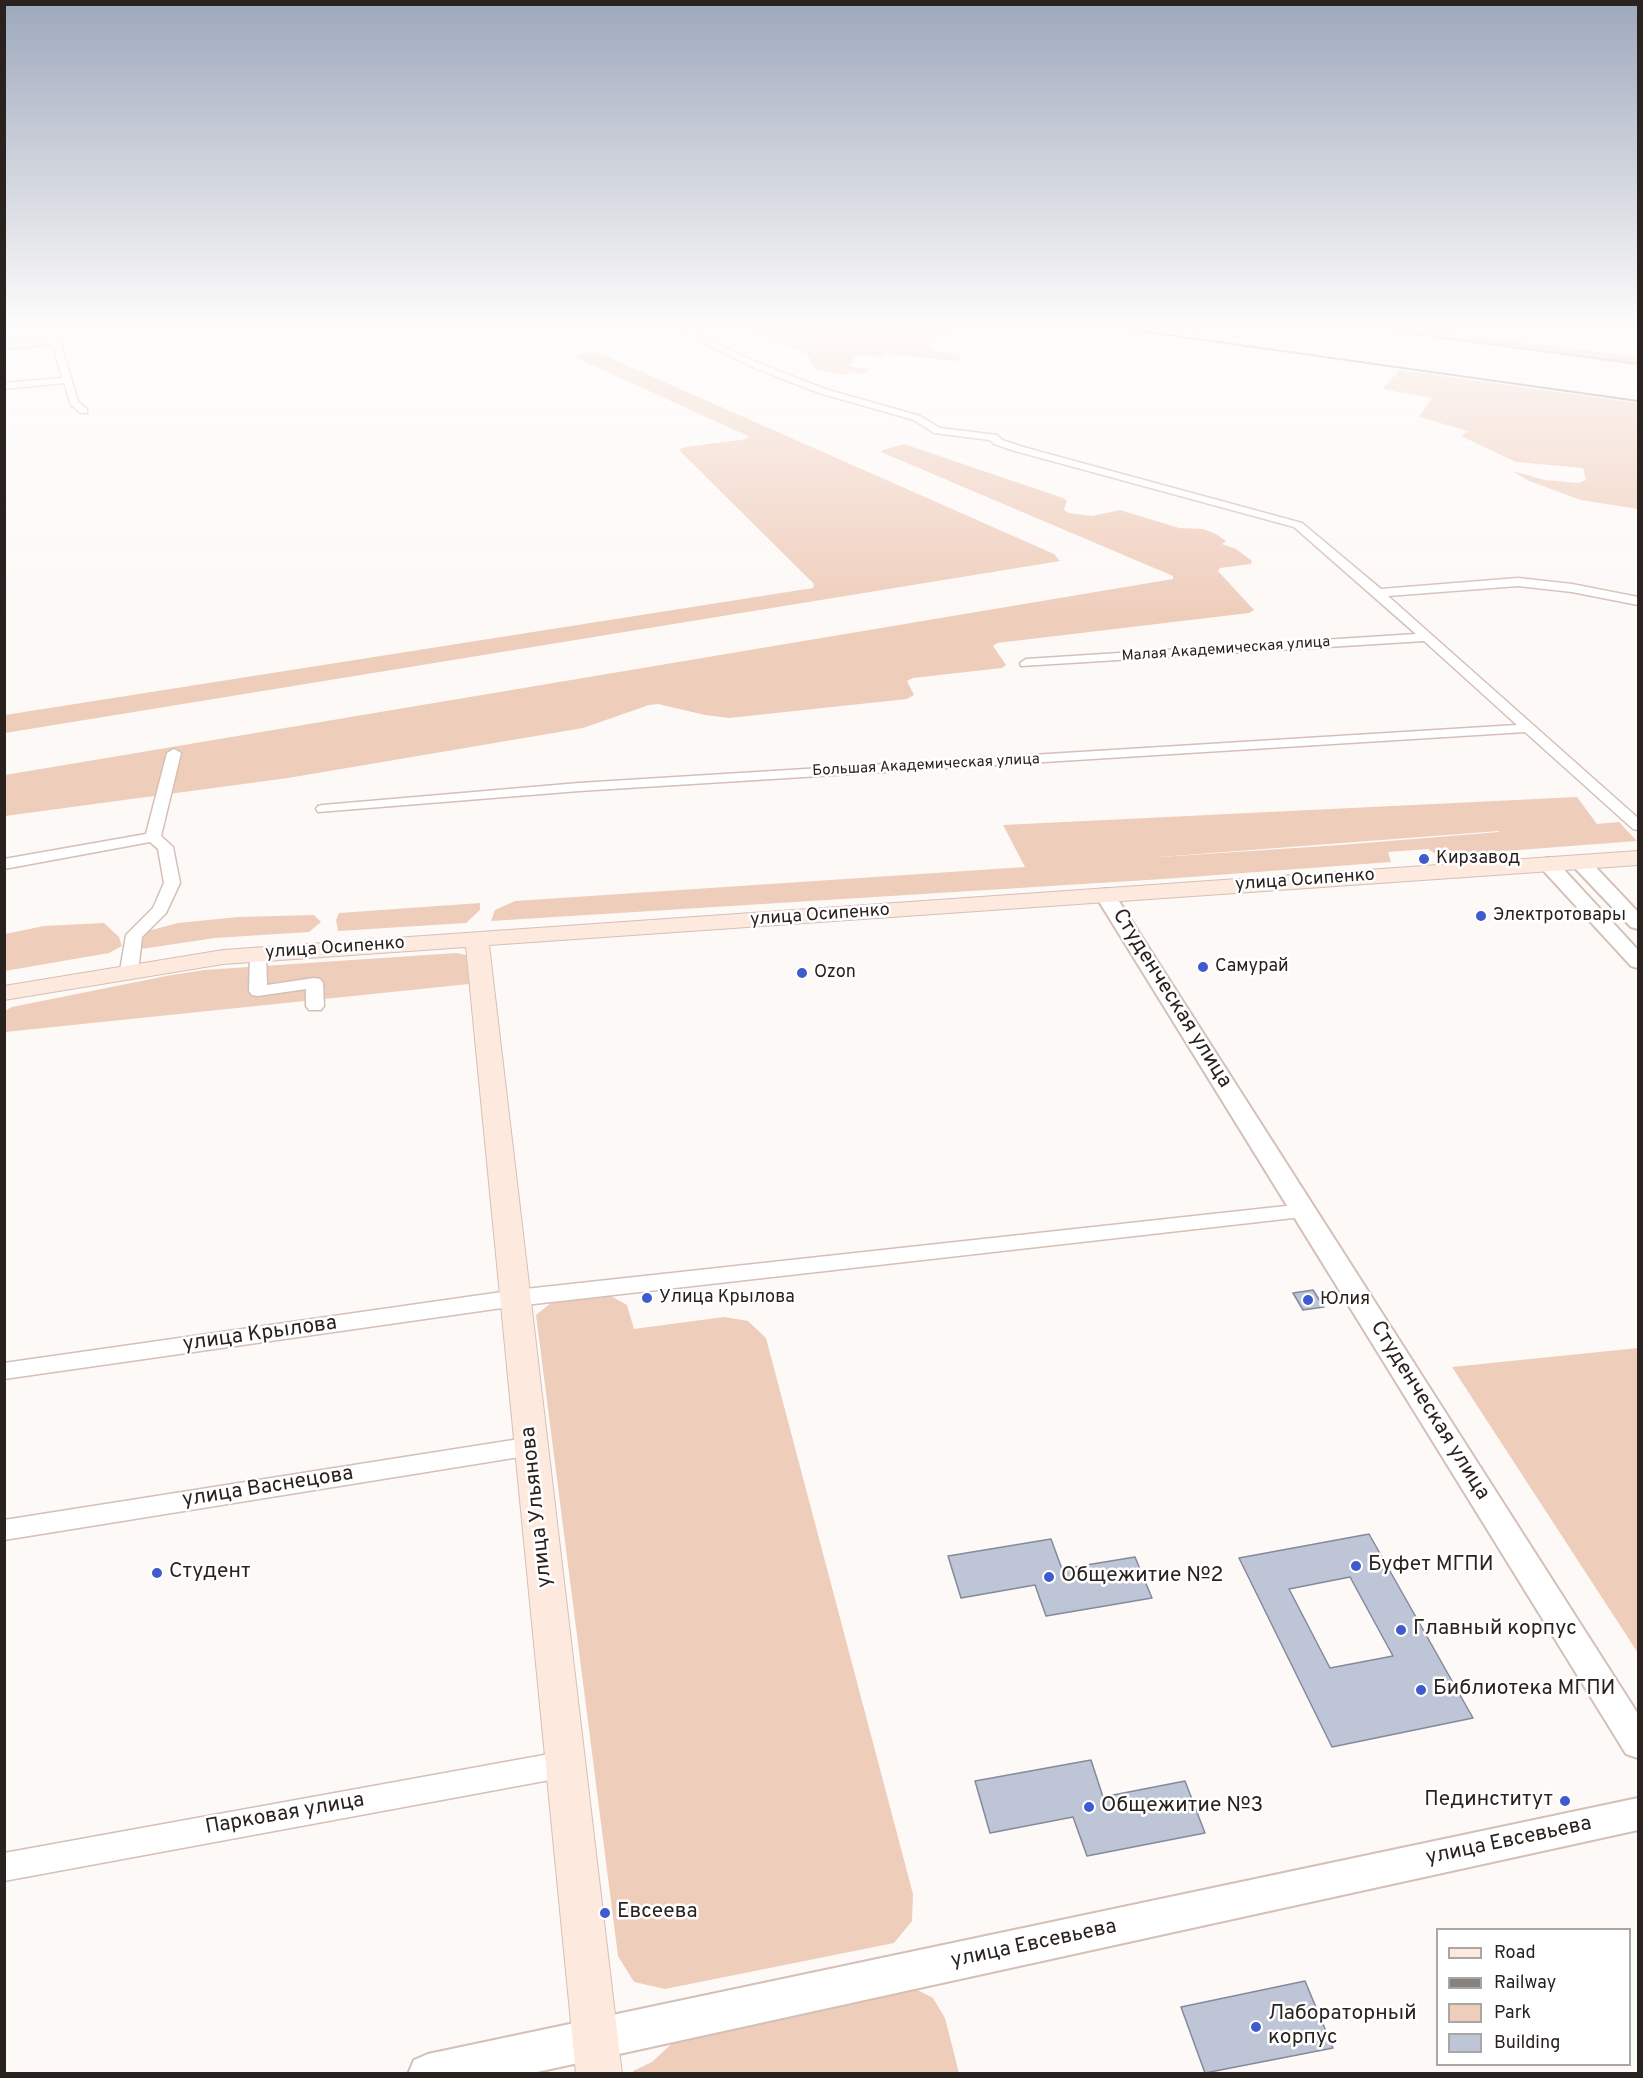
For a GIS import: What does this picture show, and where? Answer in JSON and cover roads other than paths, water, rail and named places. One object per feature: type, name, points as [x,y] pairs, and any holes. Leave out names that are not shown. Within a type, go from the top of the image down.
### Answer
[{"type":"main road","name":"улица Осипенко","points":[[4,993],[196,960],[258,954],[1638,858]]},
{"type":"main road","name":"улица Ульянова","points":[[477,940],[597,2057]]},
{"type":"street","points":[[922,421],[937,431],[993,437],[999,442],[1018,449],[1298,525],[1378,593],[1638,826]]},
{"type":"street","points":[[1378,593],[1518,582],[1572,588],[1638,601]]},
{"type":"street","name":"Малая Академическая улица","points":[[1026,663],[1426,637]]},
{"type":"street","name":"Большая Академическая улица","points":[[323,809],[579,787],[1528,728]]},
{"type":"street","points":[[153,837],[174,753]]},
{"type":"street","points":[[4,864],[153,837]]},
{"type":"street","points":[[129,971],[134,935],[160,910],[172,883],[165,848],[153,837]]},
{"type":"street","points":[[1580,862],[1638,923]]},
{"type":"street","points":[[1548,864],[1638,962]]},
{"type":"street","name":"Студенческая улица","points":[[1105,895],[1638,1743]]},
{"type":"street","points":[[258,954],[258,991],[314,983],[315,1006]]},
{"type":"street","name":"улица Крылова","points":[[4,1371],[516,1298],[1304,1211]]},
{"type":"street","name":"улица Васнецова","points":[[4,1530],[532,1446]]},
{"type":"street","name":"Парковая улица","points":[[4,1867],[566,1764]]},
{"type":"street","name":"улица Евсевьева","points":[[428,2073],[597,2057],[1638,1814]]},
{"type":"place","name":"Кирзавод","points":[[1424,859]]},
{"type":"place","name":"Электротовары","points":[[1481,916]]},
{"type":"place","name":"Самурай","points":[[1203,967]]},
{"type":"place","name":"Ozon","points":[[802,973]]},
{"type":"place","name":"Улица Крылова","points":[[647,1298]]},
{"type":"place","name":"Юлия","points":[[1308,1300]]},
{"type":"place","name":"Буфет МГПИ","points":[[1356,1566]]},
{"type":"place","name":"Студент","points":[[157,1573]]},
{"type":"place","name":"Общежитие №2","points":[[1049,1577]]},
{"type":"place","name":"Главный корпус","points":[[1401,1630]]},
{"type":"place","name":"Библиотека МГПИ","points":[[1421,1690]]},
{"type":"place","name":"Пединститут","points":[[1565,1801]]},
{"type":"place","name":"Общежитие №3","points":[[1089,1807]]},
{"type":"place","name":"Евсеева","points":[[605,1913]]},
{"type":"place","name":"Лабораторный корпус","points":[[1256,2027]]}]
